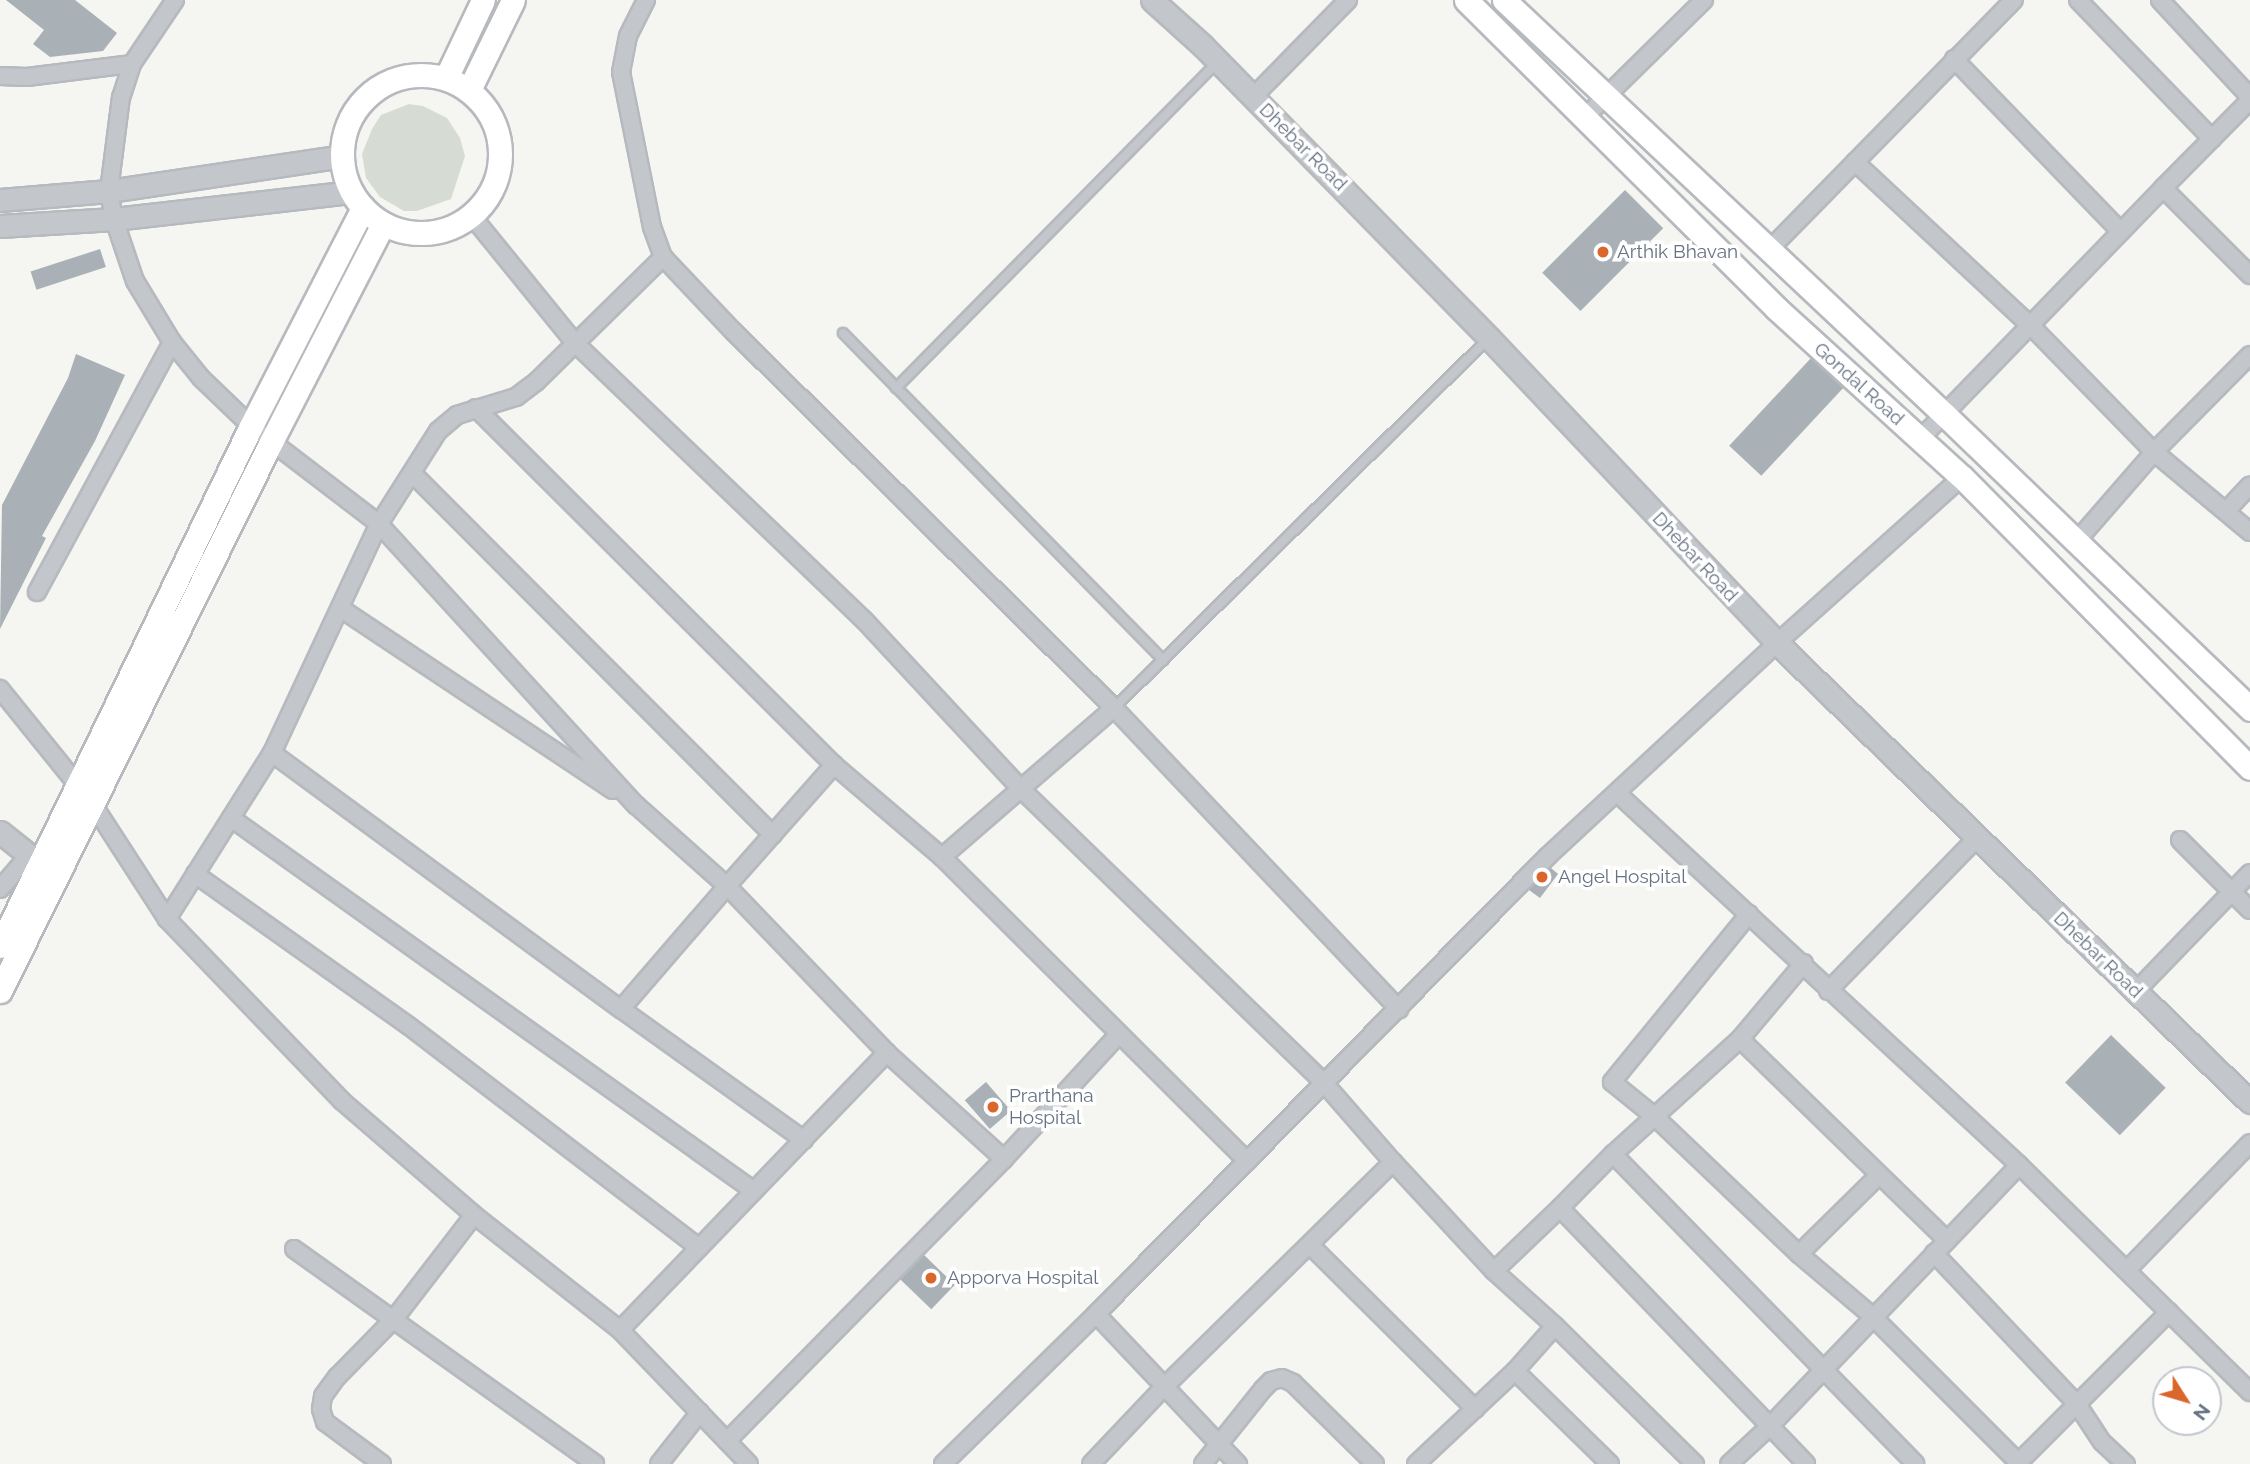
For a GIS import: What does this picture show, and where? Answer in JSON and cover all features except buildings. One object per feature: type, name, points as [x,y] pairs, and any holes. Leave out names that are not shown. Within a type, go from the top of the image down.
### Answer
[{"type":"main road","points":[[446,78],[483,0]]},
{"type":"main road","points":[[469,90],[513,0]]},
{"type":"main road","name":"Gondal Road","points":[[1466,0],[1776,309],[1962,477],[2250,768]]},
{"type":"main road","name":"Gondal Road","points":[[1504,0],[1945,415],[2075,543],[2246,697]]},
{"type":"main road","points":[[421,75],[446,78],[469,90],[485,107],[496,128],[500,152],[497,176],[487,197],[471,215],[452,227],[429,233],[406,232],[383,224],[357,200],[342,156],[345,131],[356,108],[374,90],[396,79],[421,75]]},
{"type":"main road","points":[[85,794],[251,426],[357,200]]},
{"type":"main road","points":[[0,946],[42,865],[85,794],[383,224]]},
{"type":"main road","points":[[0,990],[42,865]]},
{"type":"street","points":[[175,0],[132,64],[121,97],[109,191],[114,219],[135,281],[172,342],[213,392],[251,426],[379,524],[636,805],[727,886],[887,1053],[1004,1159]]},
{"type":"street","points":[[646,0],[628,36],[621,72],[652,227],[663,257],[734,332],[1114,708],[1399,1009]]},
{"type":"street","name":"Dhebar Road","points":[[1152,0],[1218,61],[1489,338],[1777,643],[2250,1102]]},
{"type":"street","points":[[1253,97],[1348,0]]},
{"type":"street","points":[[1584,118],[1604,95],[1704,0]]},
{"type":"street","points":[[1769,250],[2014,0]]},
{"type":"street","points":[[2078,0],[2212,139]]},
{"type":"street","points":[[1920,439],[2032,327],[2250,98],[2160,0]]},
{"type":"street","points":[[1954,59],[2121,232]]},
{"type":"street","points":[[0,76],[27,77],[132,64]]},
{"type":"street","points":[[0,200],[109,191],[342,156]]},
{"type":"street","points":[[1855,162],[2032,327],[2154,452],[2226,510],[2250,533]]},
{"type":"street","points":[[2163,188],[2250,275]]},
{"type":"street","points":[[0,226],[357,200]]},
{"type":"street","points":[[471,215],[575,343],[864,620],[1020,788],[1324,1083],[1494,1271],[1555,1326],[1695,1464]]},
{"type":"street","points":[[167,919],[272,753],[379,524],[438,431],[457,415],[476,408],[499,405],[516,397],[663,257]]},
{"type":"street","points":[[37,592],[172,342]]},
{"type":"street","points":[[2075,543],[2154,452],[2250,355]]},
{"type":"street","points":[[476,408],[834,765],[942,857],[1247,1161]]},
{"type":"street","points":[[412,473],[773,835]]},
{"type":"street","points":[[943,1464],[1096,1314],[1548,856],[1777,643],[1962,477]]},
{"type":"street","points":[[2226,510],[2250,485]]},
{"type":"street","points":[[340,608],[636,805]]},
{"type":"street","points":[[0,688],[85,794],[167,919],[342,1101],[474,1215],[620,1330],[749,1464]]},
{"type":"street","points":[[942,857],[1114,708]]},
{"type":"street","points":[[272,753],[804,1140]]},
{"type":"street","points":[[621,1009],[834,765]]},
{"type":"street","points":[[1616,793],[1804,963],[1828,992],[2019,1165],[2250,1392]]},
{"type":"street","points":[[230,818],[754,1191]]},
{"type":"street","points":[[0,832],[42,865],[0,889]]},
{"type":"street","points":[[1828,992],[1977,838]]},
{"type":"street","points":[[2180,840],[2250,910]]},
{"type":"street","points":[[2136,991],[2250,873]]},
{"type":"street","points":[[195,874],[409,1026],[699,1248]]},
{"type":"street","points":[[1749,914],[1612,1082],[1654,1116],[1799,1254],[1872,1317],[2018,1464],[2169,1312]]},
{"type":"street","points":[[1494,1271],[1613,1154],[1740,1039],[1804,963]]},
{"type":"street","points":[[727,1441],[1004,1159],[1119,1034]]},
{"type":"street","points":[[1740,1039],[1947,1240]]},
{"type":"street","points":[[620,1330],[887,1053]]},
{"type":"street","points":[[2127,1269],[2250,1143]]},
{"type":"street","points":[[1613,1154],[1825,1368],[1915,1464]]},
{"type":"street","points":[[1091,1464],[1164,1387],[1393,1162]]},
{"type":"street","points":[[1729,1464],[1769,1427],[2019,1165]]},
{"type":"street","points":[[1799,1254],[1879,1175]]},
{"type":"street","points":[[1560,1208],[1806,1464]]},
{"type":"street","points":[[382,1464],[326,1422],[321,1409],[323,1396],[337,1377],[394,1319],[474,1215]]},
{"type":"street","points":[[1310,1245],[1475,1409]]},
{"type":"street","points":[[294,1249],[595,1464]]},
{"type":"street","points":[[1934,1253],[2077,1404],[2102,1442],[2126,1464]]},
{"type":"street","points":[[1096,1314],[1217,1446],[1238,1464]]},
{"type":"street","points":[[1416,1464],[1516,1371],[1555,1326]]},
{"type":"street","points":[[1516,1371],[1610,1464]]},
{"type":"street","points":[[1203,1464],[1271,1381],[1282,1378],[1293,1383],[1375,1464]]},
{"type":"street","points":[[659,1464],[699,1412]]},
{"type":"lane","points":[[896,388],[1218,61]]},
{"type":"lane","points":[[843,333],[1163,660]]},
{"type":"lane","points":[[1114,708],[1489,338]]},
{"type":"shaded area","points":[[409,104],[423,106],[447,118],[460,138],[465,156],[451,199],[417,211],[404,211],[380,197],[366,178],[362,154],[381,115]]},
{"type":"place","name":"Arthik Bhavan","points":[[1603,252]]},
{"type":"place","name":"Angel Hospital","points":[[1542,877]]},
{"type":"place","name":"Prarthana Hospital","points":[[993,1107]]},
{"type":"place","name":"Apporva Hospital","points":[[931,1278]]}]
